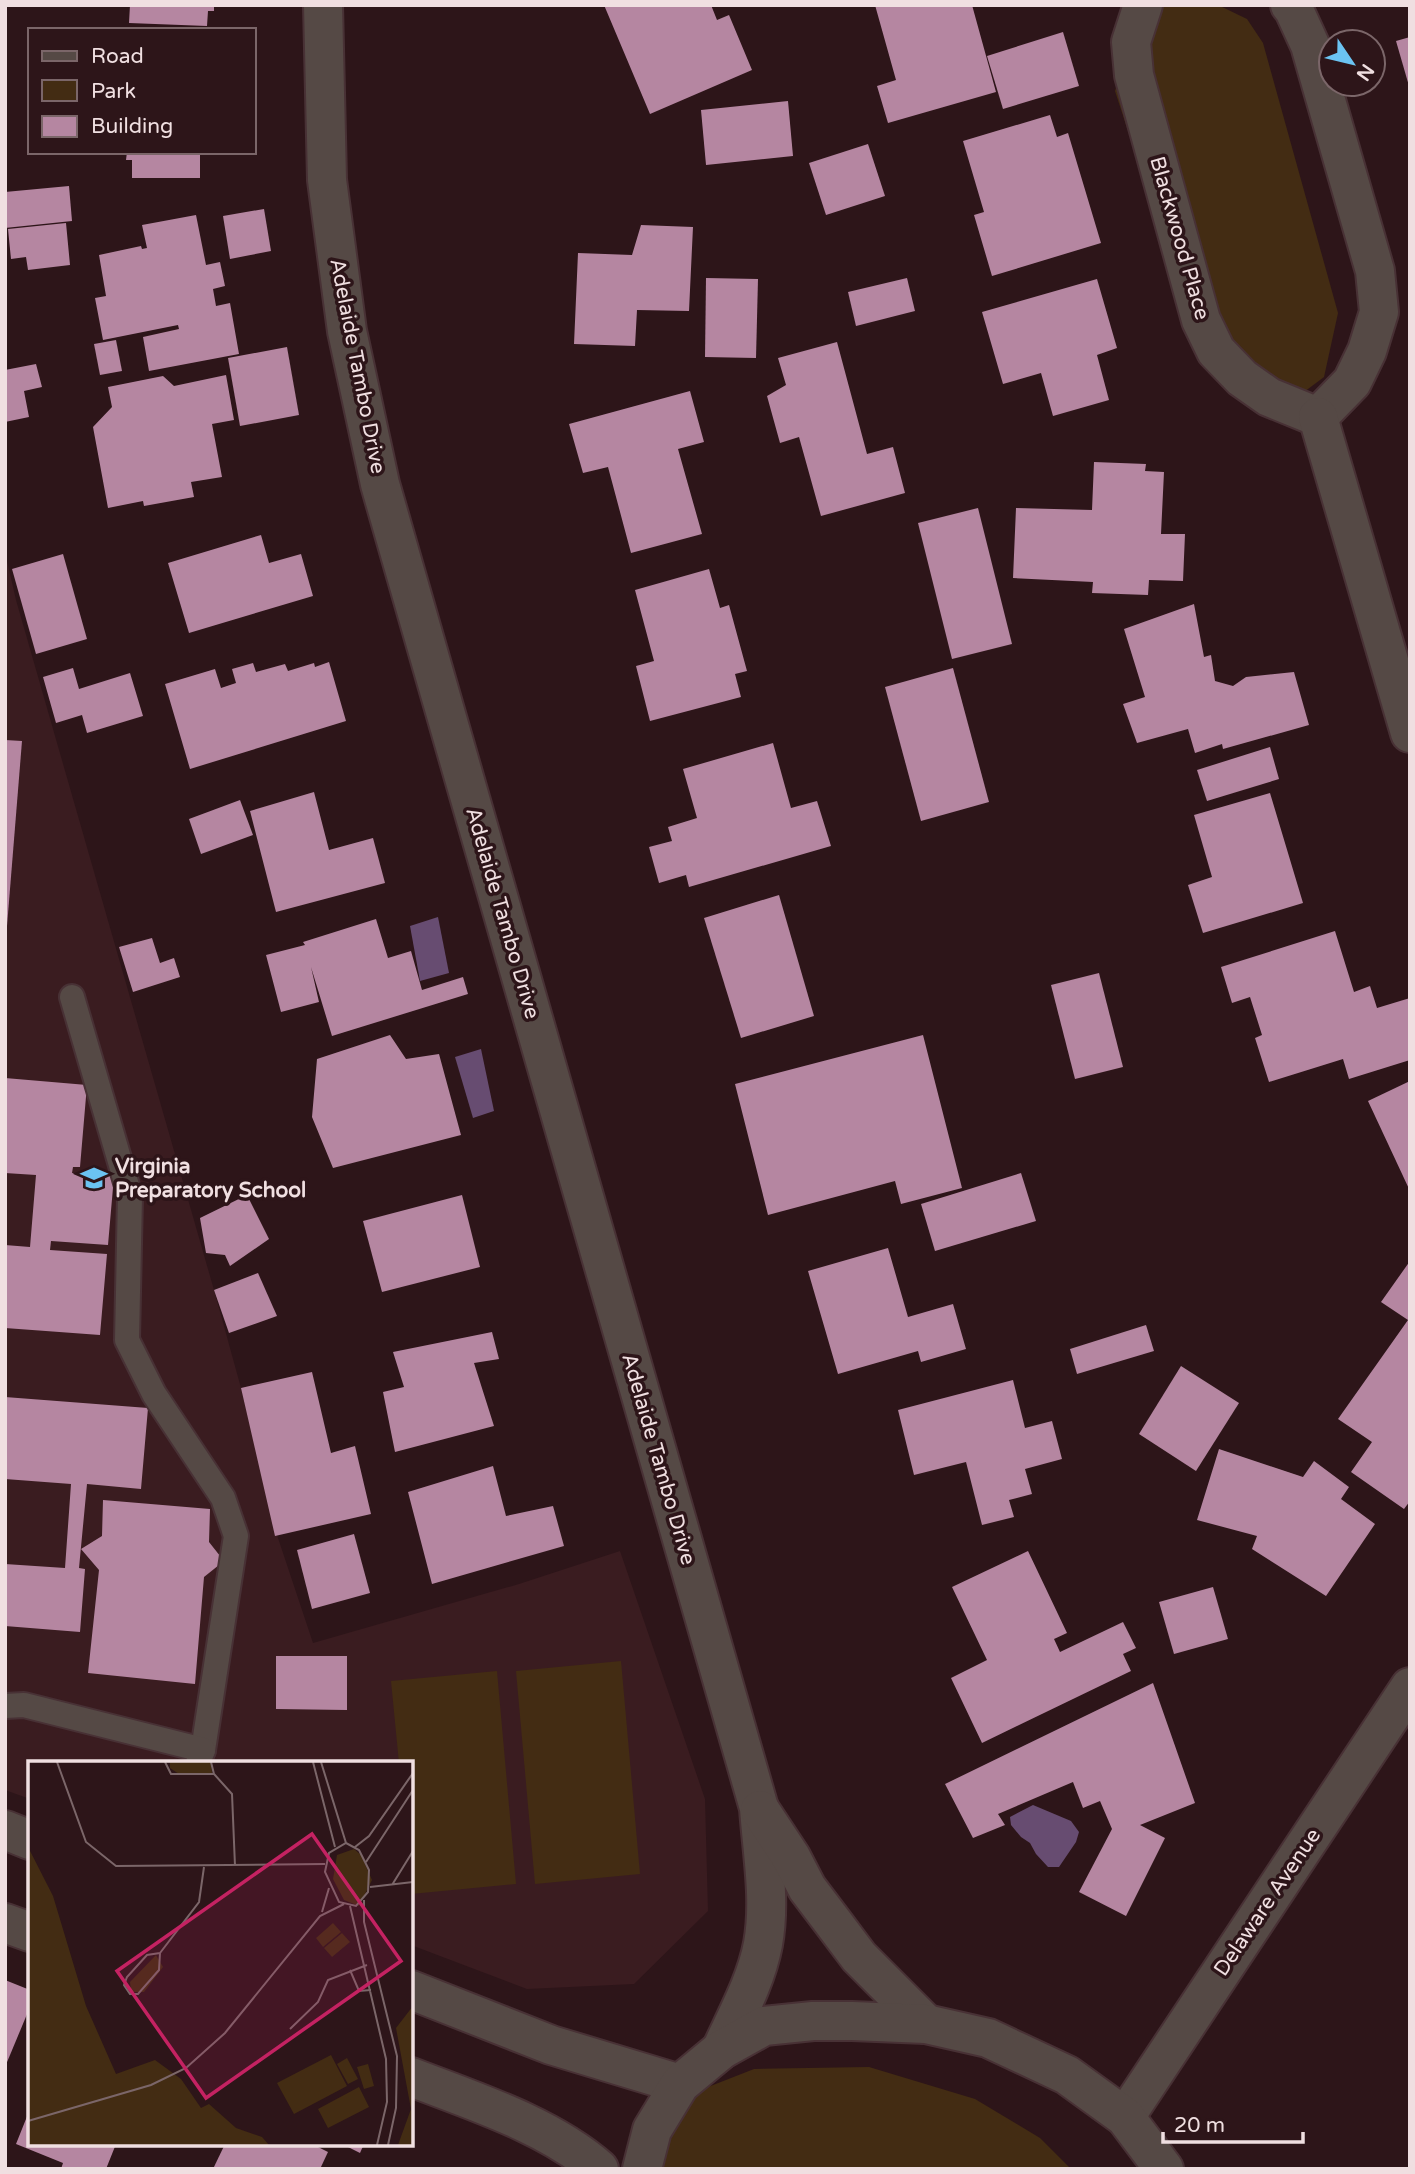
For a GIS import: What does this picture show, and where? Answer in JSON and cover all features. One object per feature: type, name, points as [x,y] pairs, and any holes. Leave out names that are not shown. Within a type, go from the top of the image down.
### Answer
[{"type":"street","name":"Adelaide Tambo Drive","points":[[323,5],[327,180],[347,331],[380,484],[759,1808],[766,1912],[763,1945],[751,1986],[721,2050]]},
{"type":"street","name":"Blackwood Place","points":[[1143,5],[1131,42],[1134,75],[1201,320],[1216,351],[1242,378],[1269,397],[1318,416]]},
{"type":"street","points":[[1290,5],[1310,45],[1375,271],[1379,312],[1367,351],[1352,382],[1318,416],[1410,733]]},
{"type":"street","name":"Delaware Avenue","points":[[1125,2117],[1410,1687]]},
{"type":"street","name":"Adelaide Tambo Drive","points":[[759,1808],[791,1857],[807,1888],[835,1925],[859,1956],[926,2024]]},
{"type":"street","points":[[5,1830],[28,1839]]},
{"type":"street","points":[[5,1923],[28,1931]]},
{"type":"street","points":[[413,1991],[551,2045],[680,2084]]},
{"type":"street","points":[[642,2169],[652,2130],[680,2084],[721,2050],[764,2026],[813,2021],[926,2024],[988,2038],[1066,2075],[1125,2117],[1164,2169]]},
{"type":"street","points":[[413,2078],[482,2104],[553,2138],[586,2157],[600,2169]]},
{"type":"lane","points":[[5,1706],[24,1705],[201,1756],[236,1536],[223,1498],[154,1394],[127,1340],[130,1196],[72,997]]},
{"type":"shaded area","name":"Virginia Preparatory School","points":[[5,552],[16,600],[214,1290],[274,1526],[313,1643],[519,1584],[620,1551],[705,1799],[708,1911],[634,1984],[527,1989],[413,1946],[413,1761],[28,1761],[28,1798],[5,1790]]},
{"type":"shaded area","points":[[438,917],[449,973],[420,981],[410,926]]},
{"type":"shaded area","points":[[481,1049],[494,1111],[473,1118],[455,1057]]},
{"type":"shaded area","points":[[1033,1805],[1071,1821],[1079,1832],[1076,1842],[1059,1867],[1048,1867],[1030,1843],[1011,1825],[1010,1817]]},
{"type":"green space","points":[[1165,5],[1218,5],[1247,19],[1263,43],[1338,313],[1324,377],[1284,407],[1204,365],[1115,91],[1134,27]]},
{"type":"green space","points":[[621,1661],[640,1874],[535,1884],[516,1671]]},
{"type":"green space","points":[[497,1671],[516,1884],[413,1894],[413,1761],[399,1761],[391,1681]]},
{"type":"green space","points":[[869,2067],[975,2099],[1040,2138],[1071,2169],[632,2169],[680,2098],[754,2069]]},
{"type":"building","points":[[130,5],[214,5],[214,11],[208,11],[207,26],[129,23]]},
{"type":"building","points":[[604,5],[711,5],[717,20],[729,15],[752,70],[650,114]]},
{"type":"building","points":[[875,5],[972,5],[996,92],[888,123],[877,86],[896,80]]},
{"type":"building","points":[[1063,32],[1079,86],[1003,109],[987,56]]},
{"type":"building","points":[[1410,37],[1410,86],[1409,86],[1396,41]]},
{"type":"building","points":[[788,101],[793,156],[706,165],[701,110]]},
{"type":"building","points":[[1050,115],[1057,137],[1068,133],[1101,243],[992,276],[974,215],[984,212],[963,141]]},
{"type":"building","points":[[868,144],[885,196],[826,215],[809,163]]},
{"type":"building","points":[[127,154],[200,154],[200,178],[132,178],[132,160],[126,160]]},
{"type":"building","points":[[69,186],[72,221],[5,228],[5,192]]},
{"type":"building","points":[[264,209],[271,251],[230,259],[223,216]]},
{"type":"building","points":[[196,215],[206,265],[220,262],[225,286],[213,289],[216,306],[230,303],[239,354],[149,371],[143,337],[179,329],[178,325],[103,340],[95,298],[106,296],[99,255],[141,246],[142,249],[147,248],[142,225]]},
{"type":"building","points":[[66,223],[70,265],[28,270],[26,257],[11,259],[8,229]]},
{"type":"building","points":[[641,225],[693,227],[689,311],[637,310],[635,346],[574,344],[578,253],[632,255]]},
{"type":"building","points":[[706,278],[758,279],[756,358],[705,357]]},
{"type":"building","points":[[907,278],[915,311],[856,326],[848,292]]},
{"type":"building","points":[[1097,279],[1117,348],[1097,355],[1109,400],[1053,416],[1041,373],[1003,384],[982,312]]},
{"type":"building","points":[[116,340],[122,371],[100,375],[94,344]]},
{"type":"building","points":[[837,342],[867,454],[893,447],[905,493],[821,516],[799,437],[780,443],[767,396],[786,385],[778,358]]},
{"type":"building","points":[[287,347],[299,415],[240,426],[228,358]]},
{"type":"building","points":[[36,364],[42,387],[24,391],[29,417],[5,422],[5,370]]},
{"type":"building","points":[[226,375],[234,420],[212,424],[222,477],[191,482],[194,497],[144,506],[143,501],[108,508],[93,427],[112,407],[108,387],[163,376],[174,386]]},
{"type":"building","points":[[690,391],[704,442],[678,449],[702,534],[631,553],[608,467],[583,473],[569,424]]},
{"type":"building","points":[[1094,462],[1146,464],[1145,471],[1164,472],[1161,534],[1185,534],[1183,581],[1149,580],[1148,595],[1092,593],[1093,582],[1013,578],[1016,508],[1092,510]]},
{"type":"building","points":[[978,508],[1012,644],[952,659],[918,523]]},
{"type":"building","points":[[261,535],[269,563],[301,554],[313,596],[189,633],[168,563]]},
{"type":"building","points":[[63,554],[87,639],[36,654],[12,569]]},
{"type":"building","points":[[709,569],[720,608],[729,605],[747,671],[735,674],[741,697],[650,721],[636,666],[654,661],[635,590]]},
{"type":"building","points":[[1194,604],[1204,657],[1211,655],[1215,681],[1233,686],[1246,677],[1294,672],[1309,725],[1223,749],[1222,744],[1195,753],[1188,729],[1137,743],[1123,704],[1145,697],[1124,629]]},
{"type":"building","points":[[329,662],[346,721],[190,769],[165,684],[215,669],[221,688],[236,683],[232,669],[253,663],[256,672],[285,664],[288,671],[314,663],[315,667]]},
{"type":"building","points":[[73,668],[79,689],[130,673],[143,716],[87,733],[82,715],[56,723],[43,677]]},
{"type":"building","points":[[953,668],[989,802],[921,821],[885,687]]},
{"type":"building","points":[[5,740],[22,741],[7,926],[5,926]]},
{"type":"building","points":[[773,743],[791,808],[817,801],[831,846],[689,887],[686,875],[659,883],[649,847],[672,841],[668,827],[697,818],[683,769]]},
{"type":"building","points":[[1270,747],[1279,779],[1207,801],[1197,770]]},
{"type":"building","points":[[314,792],[329,850],[373,838],[385,883],[276,912],[250,811]]},
{"type":"building","points":[[1270,793],[1303,903],[1203,933],[1188,885],[1212,877],[1194,815]]},
{"type":"building","points":[[240,800],[253,835],[201,854],[189,819]]},
{"type":"building","points":[[779,895],[814,1016],[741,1038],[704,918]]},
{"type":"building","points":[[376,919],[388,958],[411,951],[422,990],[463,977],[468,994],[332,1036],[311,967],[319,1002],[281,1012],[266,955],[305,945],[303,942]]},
{"type":"building","points":[[1335,931],[1354,992],[1370,986],[1377,1008],[1410,998],[1410,1060],[1349,1079],[1343,1059],[1269,1082],[1255,1038],[1262,1035],[1250,997],[1232,1003],[1221,967]]},
{"type":"building","points":[[152,938],[160,963],[174,958],[180,977],[133,992],[119,947]]},
{"type":"building","points":[[1099,973],[1123,1067],[1075,1079],[1051,985]]},
{"type":"building","points":[[390,1035],[406,1059],[439,1054],[461,1135],[333,1168],[312,1117],[317,1059]]},
{"type":"building","points":[[923,1035],[962,1188],[901,1204],[895,1181],[768,1215],[735,1084]]},
{"type":"building","points":[[5,1078],[87,1085],[80,1167],[73,1167],[72,1173],[114,1176],[108,1245],[51,1241],[50,1250],[107,1254],[100,1335],[5,1328],[5,1245],[30,1247],[36,1175],[5,1173]]},
{"type":"building","points":[[1410,1081],[1410,1191],[1368,1101]]},
{"type":"building","points":[[1021,1173],[1036,1221],[935,1251],[921,1204]]},
{"type":"building","points":[[247,1195],[269,1239],[230,1266],[225,1255],[206,1253],[200,1218]]},
{"type":"building","points":[[462,1195],[480,1267],[382,1292],[363,1221]]},
{"type":"building","points":[[888,1248],[908,1317],[953,1304],[966,1349],[921,1362],[918,1351],[838,1374],[808,1271]]},
{"type":"building","points":[[1410,1261],[1410,1501],[1404,1509],[1351,1472],[1372,1442],[1338,1419],[1408,1320],[1381,1302]]},
{"type":"building","points":[[258,1273],[277,1316],[229,1333],[214,1290]]},
{"type":"building","points":[[1146,1325],[1154,1351],[1077,1374],[1070,1349]]},
{"type":"building","points":[[492,1332],[499,1359],[474,1363],[494,1426],[395,1452],[383,1392],[404,1387],[393,1352]]},
{"type":"building","points":[[1181,1366],[1239,1403],[1196,1471],[1139,1434]]},
{"type":"building","points":[[312,1372],[331,1453],[355,1446],[371,1514],[275,1536],[241,1388]]},
{"type":"building","points":[[1013,1380],[1025,1428],[1052,1421],[1062,1459],[1025,1469],[1032,1494],[1009,1500],[1014,1517],[982,1525],[966,1462],[914,1475],[898,1410]]},
{"type":"building","points":[[5,1397],[148,1408],[141,1489],[87,1484],[79,1568],[85,1569],[80,1632],[5,1626],[5,1564],[65,1568],[71,1484],[5,1479]]},
{"type":"building","points":[[1219,1449],[1303,1477],[1314,1461],[1349,1487],[1341,1499],[1375,1524],[1326,1596],[1252,1549],[1257,1536],[1197,1520]]},
{"type":"building","points":[[493,1466],[506,1516],[553,1506],[564,1546],[432,1584],[408,1492]]},
{"type":"building","points":[[103,1500],[210,1509],[209,1542],[224,1561],[204,1577],[195,1684],[88,1673],[99,1570],[81,1549],[102,1536]]},
{"type":"building","points":[[354,1534],[370,1593],[312,1609],[297,1550]]},
{"type":"building","points":[[1028,1551],[1067,1633],[1054,1639],[1060,1652],[1123,1622],[1136,1648],[1123,1654],[1131,1671],[982,1743],[951,1678],[987,1660],[952,1587]]},
{"type":"building","points":[[1213,1587],[1228,1639],[1174,1654],[1159,1602]]},
{"type":"building","points":[[276,1656],[347,1656],[347,1710],[276,1709]]},
{"type":"building","points":[[1153,1683],[1195,1803],[1140,1825],[1165,1838],[1126,1916],[1079,1892],[1112,1829],[1100,1801],[1083,1808],[1073,1782],[998,1814],[1005,1825],[973,1838],[945,1784]]},
{"type":"building","points":[[5,1980],[28,1989],[28,2012],[5,2067]]},
{"type":"building","points":[[28,2114],[28,2146],[115,2146],[106,2169],[61,2169],[63,2163],[16,2144]]},
{"type":"building","points":[[224,2146],[316,2146],[328,2152],[320,2169],[213,2169]]},
{"type":"building","points":[[346,2146],[363,2146],[360,2153]]},
{"type":"place","name":"Virginia Preparatory School","points":[[94,1178]]}]
